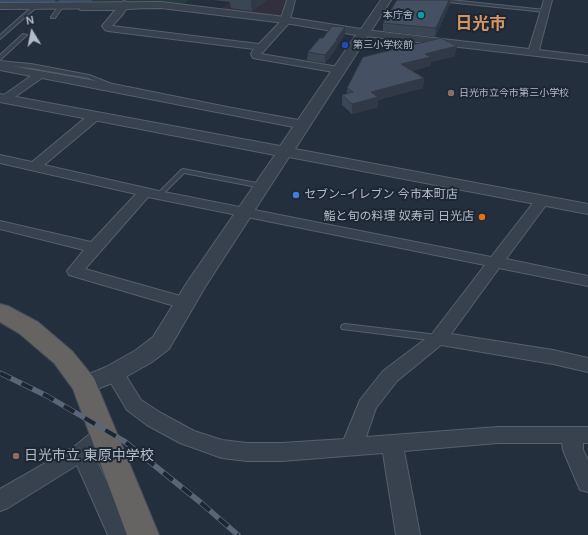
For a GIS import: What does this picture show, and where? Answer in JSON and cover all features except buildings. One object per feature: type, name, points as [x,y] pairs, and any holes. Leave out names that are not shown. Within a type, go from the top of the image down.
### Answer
[{"type":"highway","points":[[0,312],[29,328],[40,337],[63,357],[85,385],[144,535]]},
{"type":"street","points":[[291,0],[285,20],[261,47],[256,54],[257,56],[339,70]]},
{"type":"street","points":[[85,385],[114,373],[144,356],[161,343],[195,286],[304,125],[386,0]]},
{"type":"street","points":[[533,52],[548,0]]},
{"type":"street","points":[[0,6],[161,5],[285,20],[365,33],[588,59]]},
{"type":"street","points":[[123,6],[107,26],[108,28],[261,47]]},
{"type":"street","points":[[0,67],[118,88],[232,112],[304,125]]},
{"type":"street","points":[[2,99],[40,74]]},
{"type":"street","points":[[2,99],[588,209]]},
{"type":"street","points":[[35,166],[95,116]]},
{"type":"street","points":[[0,159],[244,212],[588,280]]},
{"type":"street","points":[[152,193],[94,248],[75,271],[185,303]]},
{"type":"street","points":[[352,446],[367,405],[390,376],[438,338],[542,201]]},
{"type":"street","points":[[0,225],[94,248]]},
{"type":"street","points":[[438,338],[553,357],[588,365]]},
{"type":"street","points":[[114,373],[134,405],[154,419],[187,437],[222,449],[247,452],[282,452],[498,435],[580,435],[573,450],[588,483]]},
{"type":"street","points":[[0,502],[82,452],[104,434]]},
{"type":"street","points":[[392,443],[408,535]]},
{"type":"street","points":[[82,452],[120,535]]},
{"type":"lane","points":[[438,0],[545,11]]},
{"type":"lane","points":[[53,17],[62,5]]},
{"type":"lane","points":[[0,38],[36,6]]},
{"type":"lane","points":[[81,9],[123,6],[144,7]]},
{"type":"lane","points":[[0,58],[25,35]]},
{"type":"lane","points":[[0,64],[31,66],[89,77],[118,88]]},
{"type":"lane","points":[[152,193],[183,171],[262,186]]},
{"type":"lane","points":[[345,328],[438,338]]},
{"type":"shaded area","points":[[232,0],[288,0],[284,15],[278,17],[220,10]]},
{"type":"green space","points":[[0,0],[189,0],[184,4],[144,1],[0,3]]},
{"type":"waterway","points":[[60,1],[91,0]]},
{"type":"waterway","points":[[0,1],[54,1]]},
{"type":"railway","points":[[0,373],[47,396],[124,441],[200,502],[238,535]]},
{"type":"place","name":"本庁舎","points":[[421,15]]},
{"type":"place","name":"第三小学校前","points":[[345,45]]},
{"type":"place","name":"日光市立今市第三小学校","points":[[451,93]]},
{"type":"place","name":"セブン-イレブン 今市本町店","points":[[296,195]]},
{"type":"place","name":"鮨と旬の料理 奴寿司 日光店","points":[[482,217]]},
{"type":"place","name":"日光市立 東原中学校","points":[[16,456]]},
{"type":"district","name":"日光市","points":[[481,25]]}]
